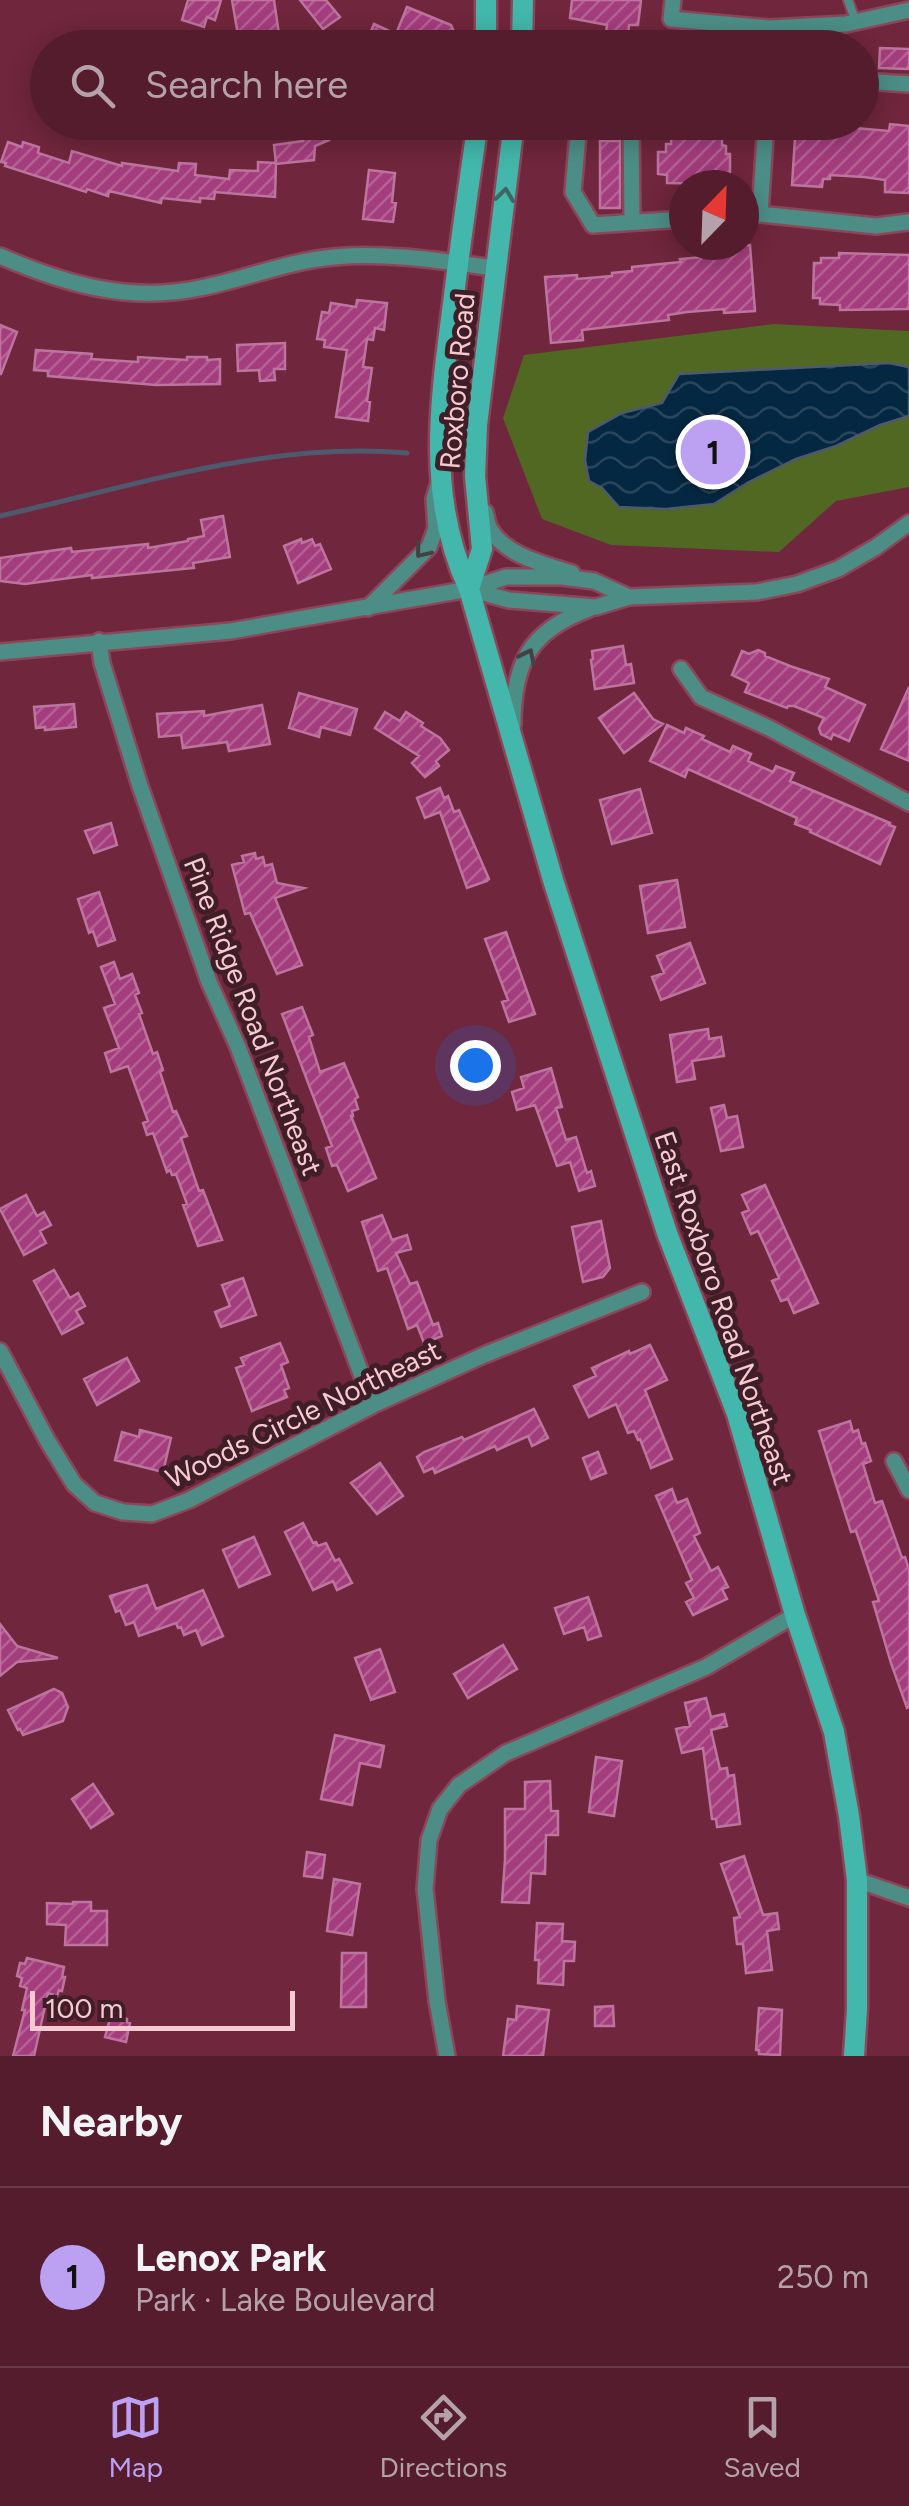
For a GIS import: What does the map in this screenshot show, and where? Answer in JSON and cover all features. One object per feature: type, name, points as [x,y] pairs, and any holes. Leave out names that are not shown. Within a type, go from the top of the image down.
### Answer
[{"type":"main road","points":[[486,0],[486,30]]},
{"type":"main road","points":[[522,30],[523,0]]},
{"type":"main road","name":"Roxboro Road","points":[[469,589],[448,534],[440,477],[443,390],[475,140]]},
{"type":"main road","name":"Roxboro Road","points":[[469,589],[482,549],[475,476],[476,425],[512,140]]},
{"type":"main road","name":"East Roxboro Road Northeast","points":[[469,589],[554,880],[667,1233],[736,1414],[834,1732],[857,1880],[858,2009],[854,2056]]},
{"type":"street","points":[[673,0],[671,19],[769,28],[846,24],[904,7]]},
{"type":"street","points":[[879,82],[909,84]]},
{"type":"street","points":[[577,140],[573,192],[593,225],[669,220]]},
{"type":"street","points":[[631,140],[632,222]]},
{"type":"street","points":[[759,170],[763,140]]},
{"type":"street","points":[[759,216],[876,226],[909,222]]},
{"type":"street","points":[[0,256],[70,283],[152,294],[199,289],[334,257],[377,256],[494,268]]},
{"type":"street","points":[[475,476],[490,529],[510,549],[629,597]]},
{"type":"street","points":[[368,608],[429,548],[436,528],[434,499],[440,477]]},
{"type":"street","points":[[513,740],[513,701],[518,676],[537,638],[562,621],[629,597],[757,592],[797,584],[838,569],[907,530]]},
{"type":"street","points":[[0,652],[231,631],[469,589],[506,578],[594,581]]},
{"type":"street","points":[[469,589],[509,600],[596,606]]},
{"type":"street","name":"Pine Ridge Road Northeast","points":[[99,642],[140,786],[203,964],[373,1405]]},
{"type":"street","points":[[681,669],[700,696],[909,803]]},
{"type":"street","name":"Woods Circle Northeast","points":[[0,1351],[74,1484],[95,1503],[123,1512],[152,1514],[189,1500],[373,1405],[484,1355],[642,1292]]},
{"type":"street","points":[[894,1460],[909,1490]]},
{"type":"street","points":[[447,2056],[425,1890],[429,1840],[440,1809],[459,1785],[506,1752],[706,1667],[795,1615]]},
{"type":"street","points":[[857,1880],[909,1898]]},
{"type":"lane","points":[[848,0],[856,22]]},
{"type":"green space","points":[[774,324],[909,331],[909,487],[836,501],[779,552],[611,545],[542,519],[503,418],[524,355]]},
{"type":"water","points":[[889,363],[909,367],[909,416],[796,459],[714,504],[666,509],[619,507],[602,488],[589,481],[585,460],[588,432],[622,413],[662,403],[679,374]]},
{"type":"building","points":[[188,0],[221,0],[215,20],[207,17],[204,27],[182,20]]},
{"type":"building","points":[[232,0],[274,0],[278,30],[237,30]]},
{"type":"building","points":[[300,0],[326,0],[340,17],[323,29]]},
{"type":"building","points":[[572,0],[641,0],[638,25],[629,25],[628,30],[606,30],[607,25],[570,18]]},
{"type":"building","points":[[407,7],[451,25],[453,30],[398,30]]},
{"type":"building","points":[[880,48],[909,49],[909,69],[879,68]]},
{"type":"building","points":[[890,124],[909,126],[909,193],[885,192],[885,180],[864,177],[830,175],[830,179],[823,179],[822,187],[792,185],[795,140],[879,140],[879,130],[889,131]]},
{"type":"building","points":[[329,140],[315,146],[314,160],[276,164],[274,145]]},
{"type":"building","points":[[671,140],[722,140],[726,154],[730,154],[730,170],[669,170],[667,183],[667,175],[658,174],[658,152],[666,152],[666,144],[671,144]]},
{"type":"building","points":[[600,141],[620,141],[620,208],[600,208]]},
{"type":"building","points":[[8,142],[39,147],[38,153],[69,163],[72,151],[122,166],[178,171],[179,163],[196,164],[195,175],[229,179],[230,170],[258,171],[258,162],[276,163],[275,197],[215,192],[214,199],[200,198],[200,202],[162,198],[161,203],[109,191],[108,196],[87,189],[86,192],[5,166],[1,162]]},
{"type":"building","points":[[369,170],[395,173],[393,222],[363,219]]},
{"type":"building","points":[[839,253],[909,255],[909,309],[840,310],[840,305],[820,304],[820,298],[813,298],[814,263],[821,263],[821,258],[839,258]]},
{"type":"building","points":[[751,260],[755,311],[687,312],[668,315],[669,320],[582,330],[583,340],[551,343],[545,277],[612,276],[632,271],[632,267]]},
{"type":"building","points":[[357,300],[387,303],[384,330],[375,328],[373,340],[367,339],[363,367],[372,368],[368,421],[336,417],[347,350],[324,347],[325,340],[317,339],[322,312],[329,313],[331,303],[356,307]]},
{"type":"building","points":[[0,325],[17,332],[1,374],[0,374]]},
{"type":"building","points":[[285,343],[285,369],[274,369],[275,380],[260,381],[259,370],[238,371],[237,345]]},
{"type":"building","points":[[36,350],[138,362],[138,357],[220,359],[220,384],[156,385],[48,376],[48,371],[34,370]]},
{"type":"building","points":[[223,516],[230,557],[193,563],[194,568],[25,584],[0,581],[0,558],[71,548],[72,552],[148,544],[148,548],[188,541],[204,536],[201,520]]},
{"type":"building","points":[[301,539],[302,543],[312,539],[315,546],[320,544],[331,569],[298,583],[284,546]]},
{"type":"building","points":[[623,646],[634,683],[595,689],[592,651]]},
{"type":"building","points":[[758,650],[829,679],[825,687],[865,705],[849,741],[821,734],[819,728],[824,718],[745,692],[749,683],[732,675],[742,651],[749,654]]},
{"type":"building","points":[[909,687],[909,761],[881,749]]},
{"type":"building","points":[[299,693],[357,709],[350,735],[321,727],[319,737],[289,728]]},
{"type":"building","points":[[634,693],[653,719],[663,724],[624,753],[599,718]]},
{"type":"building","points":[[74,704],[76,727],[36,728],[34,707]]},
{"type":"building","points":[[262,705],[270,744],[229,751],[227,742],[183,748],[181,735],[159,737],[157,714],[204,711],[204,716]]},
{"type":"building","points":[[385,712],[400,721],[406,712],[440,738],[449,750],[436,761],[439,766],[425,777],[412,763],[419,756],[375,728]]},
{"type":"building","points":[[667,725],[684,733],[686,728],[730,752],[733,746],[751,754],[748,761],[773,772],[776,766],[794,773],[790,781],[890,823],[895,827],[880,864],[795,824],[797,818],[688,769],[685,777],[650,761]]},
{"type":"building","points":[[440,788],[454,812],[459,810],[487,881],[467,888],[440,812],[425,818],[417,798]]},
{"type":"building","points":[[640,789],[652,833],[612,844],[600,800]]},
{"type":"building","points":[[111,823],[117,845],[94,853],[85,831]]},
{"type":"building","points":[[255,853],[256,859],[263,857],[265,866],[272,864],[277,883],[304,888],[275,898],[302,965],[277,974],[250,913],[245,914],[232,865],[244,862],[242,856]]},
{"type":"building","points":[[677,880],[685,927],[648,933],[640,886]]},
{"type":"building","points":[[99,892],[115,940],[98,946],[93,931],[89,933],[78,899]]},
{"type":"building","points":[[506,932],[535,1014],[509,1022],[502,1002],[508,1000],[485,939]]},
{"type":"building","points":[[690,943],[705,983],[661,1000],[652,977],[664,973],[657,956]]},
{"type":"building","points":[[114,962],[120,979],[132,974],[139,993],[135,995],[142,1013],[139,1014],[153,1054],[157,1052],[173,1112],[176,1111],[187,1136],[181,1138],[199,1191],[203,1190],[222,1240],[198,1246],[176,1174],[167,1172],[153,1133],[147,1135],[143,1123],[148,1121],[128,1066],[111,1072],[105,1053],[119,1048],[104,1008],[115,1004],[101,967]]},
{"type":"building","points":[[302,1007],[313,1035],[309,1037],[320,1072],[344,1063],[358,1097],[358,1109],[351,1116],[376,1178],[348,1191],[337,1165],[332,1166],[326,1148],[332,1146],[282,1014]]},
{"type":"building","points":[[708,1029],[709,1039],[721,1037],[724,1056],[692,1061],[695,1079],[677,1082],[670,1035]]},
{"type":"building","points":[[551,1068],[562,1107],[556,1108],[566,1140],[576,1137],[595,1186],[579,1191],[570,1162],[557,1166],[535,1105],[517,1110],[512,1092],[524,1088],[521,1077]]},
{"type":"building","points":[[724,1105],[727,1118],[737,1116],[743,1147],[721,1151],[711,1108]]},
{"type":"building","points":[[765,1185],[818,1303],[794,1313],[788,1299],[781,1301],[772,1281],[779,1278],[765,1246],[758,1231],[751,1234],[742,1213],[749,1210],[742,1195]]},
{"type":"building","points":[[26,1195],[37,1216],[44,1212],[51,1225],[40,1231],[46,1243],[24,1255],[0,1209]]},
{"type":"building","points":[[382,1215],[392,1240],[407,1235],[411,1249],[396,1253],[410,1284],[417,1282],[433,1325],[438,1323],[442,1336],[424,1343],[417,1325],[408,1329],[387,1268],[378,1271],[362,1222]]},
{"type":"building","points":[[601,1221],[610,1268],[603,1277],[583,1282],[572,1227]]},
{"type":"building","points":[[54,1270],[70,1298],[78,1293],[85,1306],[76,1311],[83,1323],[62,1334],[34,1281]]},
{"type":"building","points":[[243,1278],[256,1315],[221,1327],[215,1312],[230,1306],[222,1285]]},
{"type":"building","points":[[280,1343],[288,1362],[281,1365],[289,1388],[284,1390],[287,1397],[252,1411],[236,1368],[244,1365],[241,1358]]},
{"type":"building","points":[[650,1345],[667,1380],[645,1390],[672,1459],[651,1468],[640,1439],[634,1431],[628,1433],[616,1404],[589,1417],[574,1386],[596,1376],[592,1368]]},
{"type":"building","points":[[127,1358],[139,1381],[97,1405],[84,1379]]},
{"type":"building","points":[[534,1409],[548,1438],[532,1446],[528,1436],[435,1473],[433,1468],[424,1472],[417,1457],[424,1452],[462,1437],[464,1440]]},
{"type":"building","points":[[850,1421],[853,1432],[858,1430],[862,1444],[865,1443],[871,1461],[863,1464],[875,1503],[882,1501],[909,1570],[907,1708],[873,1602],[879,1601],[856,1531],[851,1532],[819,1431]]},
{"type":"building","points":[[140,1430],[171,1438],[163,1472],[115,1460],[122,1432],[139,1437]]},
{"type":"building","points":[[598,1452],[606,1473],[591,1479],[583,1458]]},
{"type":"building","points":[[380,1463],[403,1496],[377,1514],[351,1483]]},
{"type":"building","points":[[672,1489],[677,1503],[687,1499],[700,1533],[694,1536],[711,1571],[718,1567],[728,1587],[722,1589],[727,1599],[693,1615],[686,1602],[694,1598],[686,1583],[692,1580],[656,1496]]},
{"type":"building","points":[[303,1523],[313,1543],[326,1543],[352,1583],[337,1590],[333,1581],[313,1590],[285,1532]]},
{"type":"building","points":[[254,1537],[270,1574],[239,1587],[223,1550]]},
{"type":"building","points":[[147,1585],[156,1609],[203,1590],[223,1636],[202,1645],[196,1630],[184,1635],[176,1623],[139,1636],[134,1622],[126,1625],[120,1610],[116,1612],[110,1596]]},
{"type":"building","points":[[588,1597],[601,1636],[588,1640],[584,1627],[564,1634],[555,1608]]},
{"type":"building","points":[[0,1624],[17,1646],[58,1658],[17,1662],[0,1676]]},
{"type":"building","points":[[503,1645],[517,1669],[468,1698],[454,1674]]},
{"type":"building","points":[[380,1649],[395,1692],[371,1700],[355,1658]]},
{"type":"building","points":[[54,1689],[62,1693],[68,1707],[63,1721],[23,1735],[8,1710]]},
{"type":"building","points":[[706,1698],[711,1717],[724,1714],[727,1726],[711,1730],[720,1769],[727,1768],[728,1776],[734,1775],[740,1824],[717,1827],[716,1819],[712,1819],[703,1748],[682,1753],[676,1729],[690,1726],[685,1703]]},
{"type":"building","points":[[335,1735],[384,1746],[380,1767],[360,1763],[352,1805],[321,1799]]},
{"type":"building","points":[[596,1757],[622,1761],[614,1816],[589,1812]]},
{"type":"building","points":[[550,1781],[551,1811],[558,1811],[558,1835],[546,1835],[545,1874],[531,1873],[529,1903],[502,1902],[505,1809],[525,1809],[525,1782]]},
{"type":"building","points":[[93,1784],[113,1814],[91,1828],[72,1799]]},
{"type":"building","points":[[307,1852],[325,1855],[322,1878],[304,1876]]},
{"type":"building","points":[[744,1856],[763,1915],[777,1913],[779,1929],[767,1931],[772,1970],[746,1973],[743,1944],[737,1944],[734,1918],[740,1917],[721,1864]]},
{"type":"building","points":[[334,1879],[360,1884],[352,1935],[327,1931]]},
{"type":"building","points":[[91,1902],[91,1911],[107,1911],[107,1945],[65,1945],[66,1925],[47,1924],[47,1903]]},
{"type":"building","points":[[537,1923],[563,1924],[562,1941],[575,1942],[574,1961],[564,1961],[563,1985],[538,1983]]},
{"type":"building","points":[[342,1953],[366,1953],[366,2007],[341,2007]]},
{"type":"building","points":[[27,1958],[64,1967],[65,1977],[57,1996],[48,1993],[34,2056],[13,2056],[27,1988],[20,1986],[22,1978],[17,1976],[20,1963],[25,1964]]},
{"type":"building","points":[[517,2006],[549,2010],[543,2056],[503,2056],[508,2019],[516,2020]]},
{"type":"building","points":[[613,2006],[614,2026],[595,2026],[595,2007]]},
{"type":"building","points":[[759,2008],[782,2010],[780,2055],[759,2054],[756,2050]]},
{"type":"building","points":[[111,2015],[130,2023],[126,2042],[105,2037]]},
{"type":"waterway","points":[[0,516],[252,460],[355,451],[407,453]]},
{"type":"place","name":"Lenox Park","points":[[713,452]]}]
